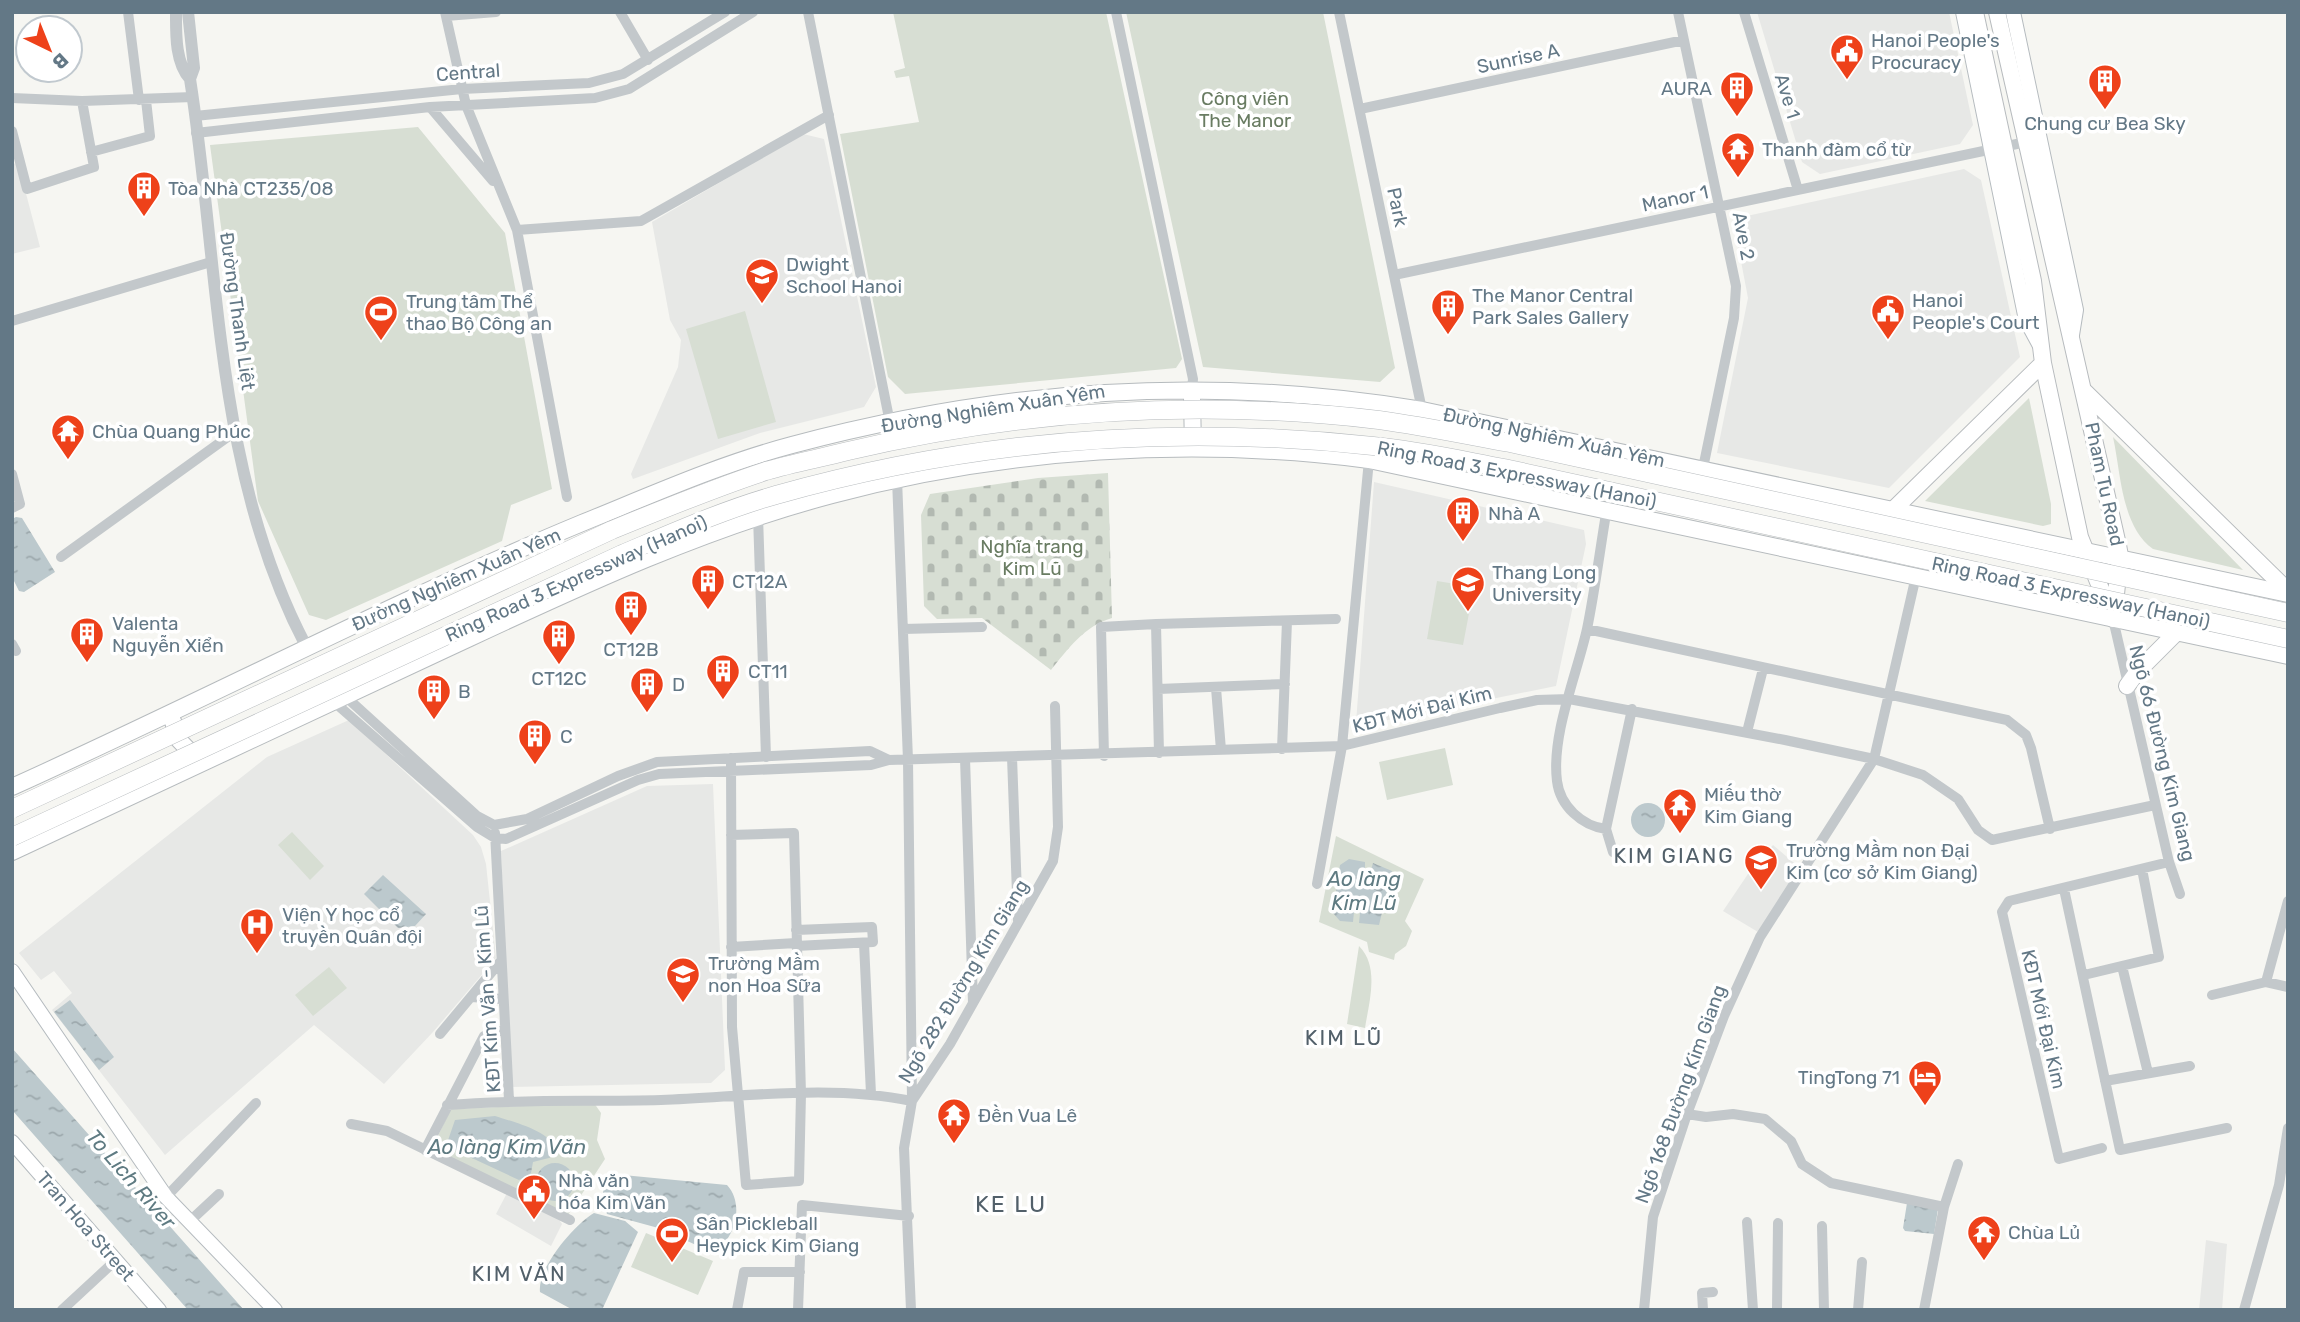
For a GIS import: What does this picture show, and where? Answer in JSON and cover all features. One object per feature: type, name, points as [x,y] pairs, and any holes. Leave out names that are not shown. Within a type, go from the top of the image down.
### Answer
[{"type":"highway","name":"Ring Road 3 Expressway (Hanoi)","points":[[12,809],[612,530],[686,500],[767,471],[892,441],[987,424],[1084,412],[1224,409],[1394,423],[1523,446],[2288,613]]},
{"type":"highway","name":"Ring Road 3 Expressway (Hanoi)","points":[[12,837],[610,559],[694,524],[774,496],[897,466],[992,449],[1086,438],[1222,435],[1377,446],[1504,468],[2288,639]]},
{"type":"main road","points":[[1963,12],[1998,149]]},
{"type":"main road","points":[[1975,12],[1998,149]]},
{"type":"main road","points":[[1997,12],[2032,141]]},
{"type":"main road","name":"Pham Tu Road","points":[[2013,12],[2032,141],[2063,312],[2072,335],[2120,556],[2113,619]]},
{"type":"main road","name":"Pham Tu Road","points":[[1998,149],[2039,314],[2043,363],[2083,549],[2113,619]]},
{"type":"main road","points":[[1894,509],[2043,363]]},
{"type":"main road","name":"Đường Nghiêm Xuân Yêm","points":[[12,787],[174,712],[306,646],[529,545],[690,479],[790,445],[890,423],[1096,391],[1192,389],[1293,393],[1422,410],[2288,593]]},
{"type":"main road","points":[[1192,389],[1193,450]]},
{"type":"main road","points":[[2085,393],[2288,593]]},
{"type":"main road","points":[[12,852],[200,762],[638,561],[758,516],[897,479],[951,468],[1066,454],[1193,450],[1308,452],[1369,460],[2288,656]]},
{"type":"main road","points":[[2127,686],[2138,671],[2177,632]]},
{"type":"main road","points":[[174,712],[172,724],[177,738],[200,762]]},
{"type":"main road","points":[[39,775],[52,778],[72,794],[75,800],[76,823]]},
{"type":"main road","points":[[12,971],[166,1197],[275,1310]]},
{"type":"main road","name":"Tran Hoa Street","points":[[12,1142],[159,1310]]},
{"type":"street","points":[[91,152],[150,136],[128,12]]},
{"type":"street","points":[[176,12],[180,59],[184,72],[190,79]]},
{"type":"street","name":"Đường Thanh Liệt","points":[[188,12],[194,68],[190,79],[196,133],[211,262],[236,431],[254,519],[275,578],[306,646]]},
{"type":"street","points":[[496,12],[445,14],[466,105],[517,230],[567,497]]},
{"type":"street","points":[[620,12],[648,60]]},
{"type":"street","name":"Central","points":[[195,116],[462,89],[589,83],[623,74],[725,12]]},
{"type":"street","name":"Central","points":[[196,133],[430,107],[595,98],[629,89],[753,12]]},
{"type":"street","points":[[808,12],[890,423]]},
{"type":"street","points":[[1116,12],[1193,379],[1192,389]]},
{"type":"street","name":"Park","points":[[1339,12],[1422,410]]},
{"type":"street","name":"Ave 2","points":[[1678,12],[1721,207],[1737,301],[1703,468]]},
{"type":"street","name":"Ave 1","points":[[1744,12],[1798,190]]},
{"type":"street","name":"Sunrise A","points":[[1360,109],[1684,40]]},
{"type":"street","points":[[12,98],[82,102],[193,97]]},
{"type":"street","points":[[12,131],[15,158],[27,188],[94,167],[82,102]]},
{"type":"street","points":[[430,107],[500,189]]},
{"type":"street","points":[[228,112],[230,130]]},
{"type":"street","points":[[517,230],[641,221],[829,115]]},
{"type":"street","name":"Manor 1","points":[[1394,275],[2032,141]]},
{"type":"street","points":[[12,321],[211,262]]},
{"type":"street","points":[[61,557],[236,431]]},
{"type":"street","points":[[1317,884],[1342,746],[1369,460]]},
{"type":"street","points":[[12,474],[20,504],[12,508]]},
{"type":"street","points":[[897,479],[908,760],[912,1101]]},
{"type":"street","points":[[1606,829],[1591,827],[1580,819],[1562,796],[1557,782],[1557,758],[1587,629],[1607,509]]},
{"type":"street","points":[[758,516],[766,757]]},
{"type":"street","points":[[1874,759],[1916,576]]},
{"type":"street","points":[[1104,755],[1101,627],[1336,619]]},
{"type":"street","name":"Ngõ 66 Đường Kim Giang","points":[[2113,619],[2155,805],[2180,894]]},
{"type":"street","points":[[1283,749],[1287,621]]},
{"type":"street","points":[[1156,624],[1159,753]]},
{"type":"street","points":[[903,629],[982,627]]},
{"type":"street","points":[[1587,629],[2007,720],[2025,735],[2050,829]]},
{"type":"street","points":[[1747,732],[1763,669]]},
{"type":"street","points":[[1158,689],[1285,684]]},
{"type":"street","points":[[1216,688],[1221,750]]},
{"type":"street","points":[[339,699],[437,785],[485,822],[494,825],[527,819],[618,776],[657,762],[732,770],[870,765],[889,760]]},
{"type":"street","name":"KĐT Mới Đại Kim","points":[[889,760],[1058,757],[1342,746],[1536,700],[1569,699],[1632,709],[1874,759],[1923,775],[1958,799],[1978,830],[1992,840],[2155,805]]},
{"type":"street","name":"Ngõ 282 Đường Kim Giang","points":[[911,1310],[904,1148],[912,1101],[973,1004],[1054,854],[1058,827],[1055,706]]},
{"type":"street","points":[[1613,852],[1606,829],[1632,709]]},
{"type":"street","points":[[437,785],[477,827],[495,838],[516,837],[622,787],[680,766],[731,758],[870,751],[889,760]]},
{"type":"street","points":[[870,751],[870,765]]},
{"type":"street","points":[[1012,757],[1018,923]]},
{"type":"street","points":[[731,758],[732,770],[731,835],[731,947],[736,1095],[746,1185],[799,1181],[801,1094],[794,833],[731,835]]},
{"type":"street","points":[[965,758],[973,1004]]},
{"type":"street","name":"Ngõ 168 Đường Kim Giang","points":[[1644,1310],[1653,1217],[1687,1114],[1724,1016],[1760,937],[1874,759]]},
{"type":"street","points":[[618,776],[622,787]]},
{"type":"street","name":"KĐT Kim Văn - Kim Lũ","points":[[494,825],[501,999],[509,1100],[661,1100],[736,1095],[871,1094],[912,1101]]},
{"type":"street","name":"KĐT Mới Đại Kim","points":[[2102,1149],[2059,1159],[2002,920],[2008,901],[2169,862]]},
{"type":"street","points":[[2084,975],[2159,957],[2141,869]]},
{"type":"street","points":[[2064,889],[2120,1150],[2227,1128]]},
{"type":"street","points":[[2266,982],[2288,901]]},
{"type":"street","points":[[731,947],[873,943],[872,927],[796,930]]},
{"type":"street","points":[[837,928],[837,944]]},
{"type":"street","points":[[864,943],[871,1094]]},
{"type":"street","points":[[440,1034],[500,962]]},
{"type":"street","points":[[2122,966],[2148,1073]]},
{"type":"street","points":[[2212,995],[2266,982],[2288,987]]},
{"type":"street","points":[[471,997],[501,999]]},
{"type":"street","points":[[425,1150],[484,1036],[503,1030]]},
{"type":"street","points":[[2105,1081],[2190,1066]]},
{"type":"street","points":[[447,1105],[509,1100]]},
{"type":"street","points":[[166,1197],[256,1103]]},
{"type":"street","points":[[1687,1114],[1762,1118],[1791,1140],[1802,1164],[1831,1183],[1944,1207]]},
{"type":"street","points":[[351,1124],[387,1131],[570,1220]]},
{"type":"street","points":[[2244,1310],[2280,1185],[2287,1135]]},
{"type":"street","points":[[1924,1310],[1944,1207],[1958,1164]]},
{"type":"street","points":[[190,1222],[219,1194]]},
{"type":"street","points":[[798,1310],[802,1205],[909,1216]]},
{"type":"street","points":[[1746,1222],[1753,1310]]},
{"type":"street","points":[[1777,1310],[1779,1223]]},
{"type":"street","points":[[1822,1226],[1824,1310]]},
{"type":"street","points":[[62,1310],[116,1261]]},
{"type":"street","points":[[1858,1310],[1862,1262]]},
{"type":"street","points":[[737,1310],[744,1272],[800,1272]]},
{"type":"street","points":[[1703,1310],[1702,1293],[1713,1292]]},
{"type":"shaded area","points":[[1757,12],[1949,12],[1973,125],[1960,144],[1820,174],[1802,162]]},
{"type":"shaded area","name":"Dwight School Hanoi","points":[[803,134],[824,139],[876,387],[864,407],[760,433],[633,479],[631,474],[678,367],[681,340],[670,320],[652,222]]},
{"type":"shaded area","points":[[18,163],[40,247],[12,254],[12,164]]},
{"type":"shaded area","points":[[1964,169],[1981,180],[2020,357],[1889,488],[1717,453],[1748,298],[1733,219]]},
{"type":"shaded area","name":"Thang Long University","points":[[1374,482],[1584,530],[1586,544],[1556,686],[1363,725],[1356,723]]},
{"type":"shaded area","name":"Viện Y học cổ truyền Quân đội","points":[[349,720],[473,835],[481,847],[486,864],[496,958],[384,1084],[314,1025],[165,1155],[52,1010],[72,993],[54,971],[41,980],[19,953],[267,757]]},
{"type":"shaded area","points":[[713,784],[725,1070],[711,1083],[511,1087],[501,851],[647,786]]},
{"type":"shaded area","name":"Trường Mầm non Đại Kim (cơ sở Kim Giang)","points":[[1773,845],[1800,868],[1758,932],[1723,911],[1750,871]]},
{"type":"shaded area","name":"Nhà văn hóa Kim Văn","points":[[507,1193],[558,1218],[562,1224],[551,1246],[496,1214]]},
{"type":"shaded area","points":[[2206,1240],[2227,1244],[2222,1310],[2199,1310]]},
{"type":"green space","points":[[893,12],[1106,12],[1182,359],[1176,368],[905,394],[888,377],[840,134],[919,122],[909,76],[896,78],[894,71],[905,68]]},
{"type":"green space","name":"Công viên The Manor","points":[[1126,12],[1323,12],[1395,368],[1380,382],[1203,367]]},
{"type":"green space","name":"Trung tâm Thể thao Bộ Công an","points":[[418,127],[505,233],[552,489],[511,505],[502,541],[326,620],[309,615],[258,501],[210,145]]},
{"type":"green space","points":[[745,311],[776,422],[718,439],[686,329]]},
{"type":"green space","points":[[2029,398],[2051,504],[2051,524],[2043,526],[1925,501]]},
{"type":"green space","points":[[2113,437],[2243,570],[2153,549],[2142,539],[2128,513]]},
{"type":"green space","name":"Nghĩa trang Kim Lũ","points":[[1108,473],[1112,618],[1085,632],[1051,670],[982,618],[937,619],[924,606],[921,515],[930,494],[1038,478]]},
{"type":"green space","points":[[1437,581],[1474,587],[1463,645],[1427,639]]},
{"type":"green space","points":[[1445,748],[1453,785],[1387,800],[1379,762]]},
{"type":"green space","points":[[292,832],[324,866],[310,880],[278,845]]},
{"type":"green space","points":[[1336,836],[1424,879],[1405,921],[1412,931],[1406,946],[1395,954],[1394,960],[1369,952],[1367,942],[1319,922]]},
{"type":"green space","points":[[1359,946],[1365,954],[1371,974],[1365,1028],[1347,1024]]},
{"type":"green space","points":[[329,967],[347,988],[313,1016],[295,995]]},
{"type":"green space","points":[[594,1103],[601,1113],[597,1140],[605,1159],[568,1215],[432,1148],[451,1109]]},
{"type":"green space","name":"Sân Pickleball Heypick Kim Giang","points":[[646,1233],[713,1261],[698,1295],[631,1267]]},
{"type":"water","points":[[22,518],[55,572],[24,592],[19,591],[12,577],[12,519]]},
{"type":"water","points":[[1648,803],[1660,808],[1665,820],[1660,832],[1648,837],[1636,832],[1631,820],[1636,808]]},
{"type":"water","name":"Ao làng Kim Lũ","points":[[1349,859],[1365,862],[1365,869],[1371,870],[1373,863],[1392,871],[1379,925],[1359,923],[1360,913],[1354,912],[1353,922],[1340,921],[1333,913],[1340,865]]},
{"type":"water","points":[[383,875],[426,914],[415,926],[398,928],[364,894]]},
{"type":"water","points":[[70,1000],[114,1057],[99,1070],[54,1012]]},
{"type":"water","points":[[12,1048],[244,1310],[188,1310],[12,1110]]},
{"type":"water","name":"Ao làng Kim Văn","points":[[495,1116],[539,1132],[553,1143],[557,1150],[549,1158],[533,1162],[531,1173],[519,1180],[446,1146],[455,1120]]},
{"type":"water","points":[[555,1163],[569,1168],[574,1182],[569,1196],[555,1201],[541,1196],[536,1182],[541,1168]]},
{"type":"water","name":"Ao làng Kim Văn","points":[[623,1175],[727,1185],[736,1205],[730,1235],[726,1241],[718,1240],[710,1245],[698,1246],[662,1229],[607,1214],[602,1200],[604,1186]]},
{"type":"water","points":[[1907,1203],[1938,1209],[1934,1234],[1905,1231],[1903,1228]]},
{"type":"water","points":[[594,1213],[625,1221],[638,1232],[602,1310],[573,1310],[540,1292],[541,1282],[544,1271],[559,1248],[577,1227]]},
{"type":"place","name":"Hanoi People's Procuracy","points":[[1847,81]]},
{"type":"place","name":"Chung cư Bea Sky","points":[[2105,111]]},
{"type":"place","name":"AURA","points":[[1737,118]]},
{"type":"place","name":"Thanh đàm cổ từ","points":[[1738,179]]},
{"type":"place","name":"Tòa Nhà CT235/08","points":[[144,218]]},
{"type":"place","name":"Dwight School Hanoi","points":[[762,305]]},
{"type":"place","name":"The Manor Central Park Sales Gallery","points":[[1448,336]]},
{"type":"place","name":"Hanoi People's Court","points":[[1888,341]]},
{"type":"place","name":"Trung tâm Thể thao Bộ Công an","points":[[381,342]]},
{"type":"place","name":"Chùa Quang Phúc","points":[[68,461]]},
{"type":"place","name":"Nhà A","points":[[1463,543]]},
{"type":"place","name":"CT12A","points":[[708,611]]},
{"type":"place","name":"Thang Long University","points":[[1468,613]]},
{"type":"place","name":"CT12B","points":[[631,637]]},
{"type":"place","name":"Valenta Nguyễn Xiển","points":[[87,664]]},
{"type":"place","name":"CT12C","points":[[559,666]]},
{"type":"place","name":"CT11","points":[[723,701]]},
{"type":"place","name":"D","points":[[647,714]]},
{"type":"place","name":"B","points":[[434,721]]},
{"type":"place","name":"C","points":[[535,766]]},
{"type":"place","name":"Miếu thờ Kim Giang","points":[[1680,835]]},
{"type":"place","name":"Trường Mầm non Đại Kim (cơ sở Kim Giang)","points":[[1761,891]]},
{"type":"place","name":"Viện Y học cổ truyền Quân đội","points":[[257,955]]},
{"type":"place","name":"Trường Mầm non Hoa Sữa","points":[[683,1004]]},
{"type":"place","name":"TingTong 71","points":[[1925,1107]]},
{"type":"place","name":"Đền Vua Lê","points":[[954,1145]]},
{"type":"place","name":"Nhà văn hóa Kim Văn","points":[[534,1221]]},
{"type":"place","name":"Chùa Lủ","points":[[1984,1262]]},
{"type":"place","name":"Sân Pickleball Heypick Kim Giang","points":[[672,1264]]},
{"type":"district","name":"KIM GIANG","points":[[1674,856]]},
{"type":"district","name":"KIM LŨ","points":[[1344,1038]]},
{"type":"district","name":"KE LU","points":[[1011,1204]]},
{"type":"district","name":"KIM VĂN","points":[[519,1274]]},
{"type":"water label","name":"To Lich River","points":[[131,1179]]}]
